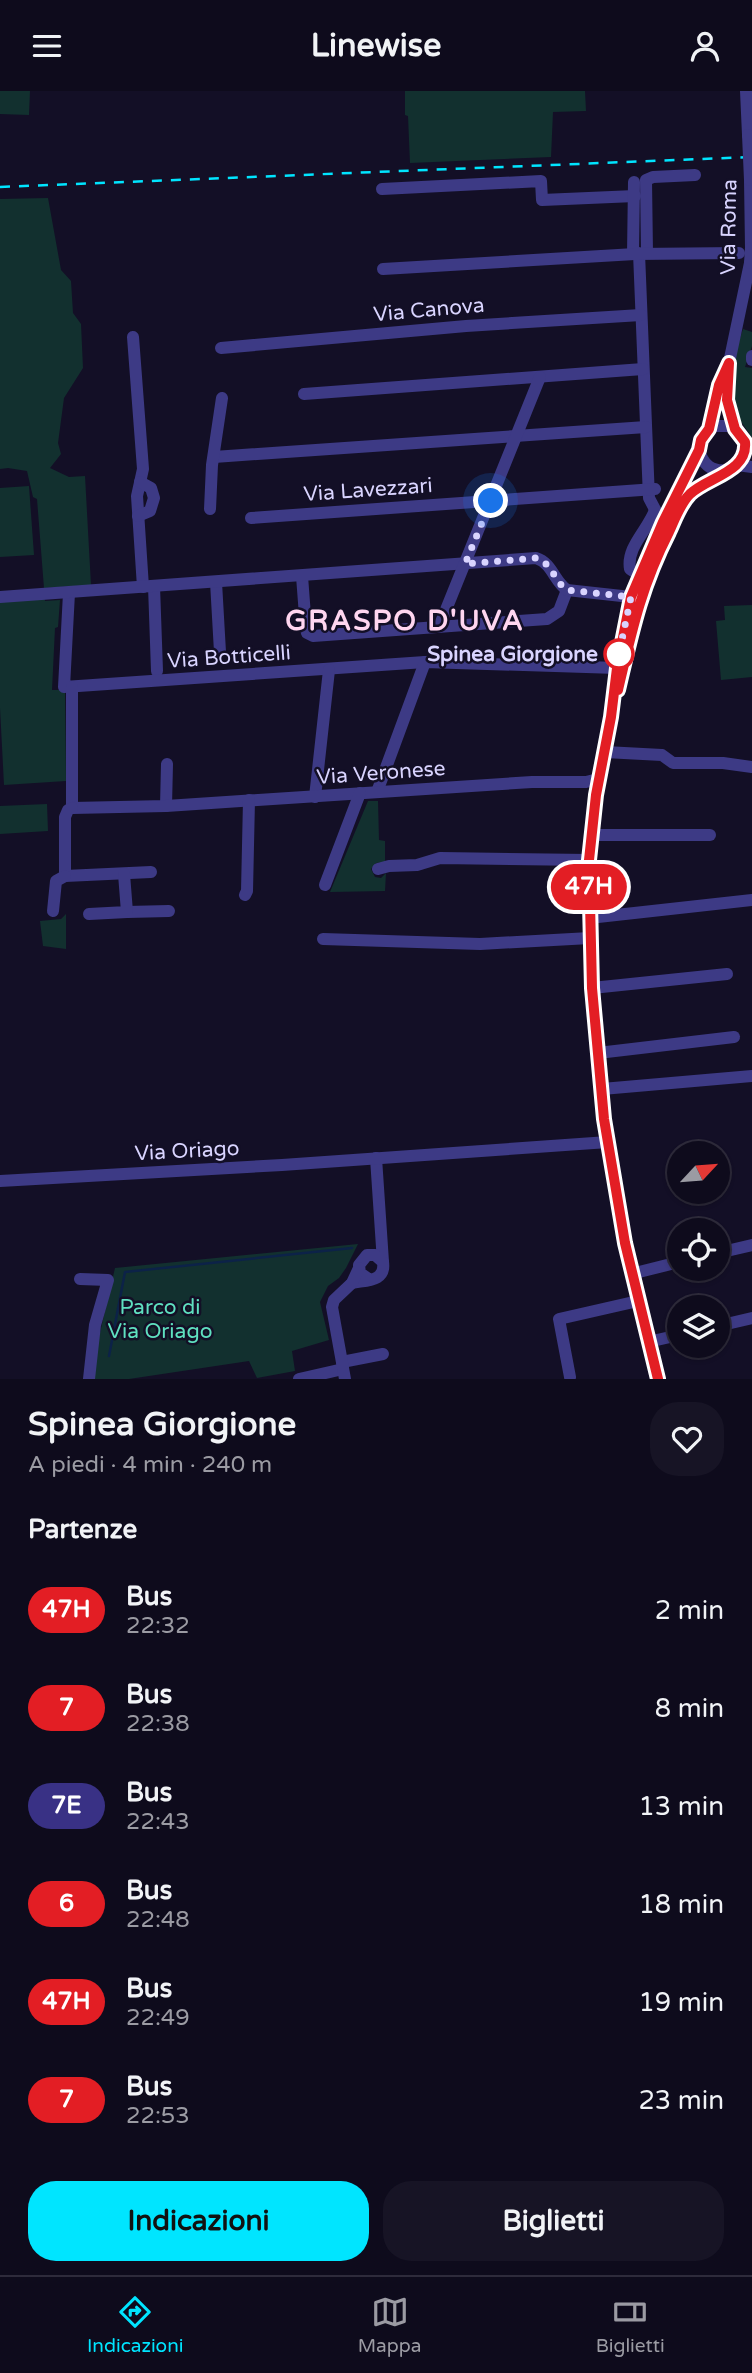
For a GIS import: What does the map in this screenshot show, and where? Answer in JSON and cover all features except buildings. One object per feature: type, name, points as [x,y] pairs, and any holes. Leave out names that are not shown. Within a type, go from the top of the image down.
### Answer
[{"type":"street","name":"Via Roma","points":[[644,575],[686,498],[732,468],[749,450],[743,437],[735,429],[726,393],[729,363],[750,263],[745,251],[750,180],[746,91]]},
{"type":"street","points":[[640,253],[646,180],[653,177],[695,175]]},
{"type":"street","points":[[382,189],[541,181],[542,201],[634,189],[640,253],[646,427],[651,487],[659,509]]},
{"type":"street","points":[[383,269],[640,253],[745,251]]},
{"type":"street","name":"Via Canova","points":[[222,348],[466,326],[641,315]]},
{"type":"street","points":[[134,337],[143,469],[137,496],[138,516],[157,671]]},
{"type":"street","name":"Via Roma","points":[[658,1379],[631,1274],[608,1142],[592,988],[589,860],[598,779],[644,575],[658,532],[659,509],[683,485],[701,440],[709,429],[715,396],[729,363]]},
{"type":"street","points":[[304,394],[643,369]]},
{"type":"street","points":[[439,627],[540,377]]},
{"type":"street","points":[[210,509],[222,398]]},
{"type":"street","points":[[709,429],[725,425],[735,429]]},
{"type":"street","points":[[214,457],[646,427]]},
{"type":"street","points":[[699,450],[703,460],[711,468],[752,467]]},
{"type":"street","name":"Via Lavezzari","points":[[251,518],[651,487],[669,491],[683,485]]},
{"type":"street","points":[[659,509],[672,510],[683,496],[699,488]]},
{"type":"street","points":[[0,597],[541,559],[549,566],[560,585],[567,590],[631,597],[636,594],[644,575],[630,569],[632,551],[659,509]]},
{"type":"street","points":[[302,576],[306,629],[309,635],[547,619],[559,611],[567,590]]},
{"type":"street","points":[[216,582],[220,652]]},
{"type":"street","points":[[65,876],[65,817],[72,808],[72,687],[64,687],[69,593]]},
{"type":"street","name":"Via Roma","points":[[614,701],[617,668],[631,597]]},
{"type":"street","points":[[631,597],[635,600],[630,618],[632,626]]},
{"type":"street","points":[[377,792],[425,663]]},
{"type":"street","name":"Via Botticelli","points":[[72,687],[425,663],[617,668]]},
{"type":"street","points":[[315,797],[329,670]]},
{"type":"street","points":[[605,752],[662,755],[673,763],[723,763],[752,767]]},
{"type":"street","points":[[166,806],[167,764]]},
{"type":"street","name":"Via Veronese","points":[[72,808],[166,806],[531,782],[586,782],[598,779]]},
{"type":"street","points":[[325,885],[360,793]]},
{"type":"street","points":[[245,895],[249,800]]},
{"type":"street","points":[[591,835],[710,835]]},
{"type":"street","points":[[378,869],[417,865],[440,858],[589,860]]},
{"type":"street","points":[[53,911],[56,881],[65,876],[151,871]]},
{"type":"street","points":[[124,874],[127,912]]},
{"type":"street","points":[[589,918],[752,900]]},
{"type":"street","points":[[89,914],[169,911]]},
{"type":"street","points":[[323,939],[480,944],[590,938]]},
{"type":"street","points":[[592,988],[727,974]]},
{"type":"street","points":[[598,1053],[734,1037]]},
{"type":"street","points":[[602,1089],[752,1076]]},
{"type":"street","name":"Via Oriago","points":[[0,1181],[608,1142]]},
{"type":"street","points":[[352,1283],[381,1276],[384,1269],[376,1158]]},
{"type":"street","points":[[343,1370],[332,1307],[334,1300],[352,1283],[361,1261],[377,1246],[381,1228]]},
{"type":"street","points":[[730,1250],[752,1245]]},
{"type":"street","points":[[367,1255],[375,1255],[383,1262]]},
{"type":"street","points":[[631,1274],[667,1265]]},
{"type":"street","points":[[359,1268],[362,1276],[370,1280]]},
{"type":"street","points":[[80,1279],[108,1280],[95,1325],[89,1379]]},
{"type":"street","points":[[570,1377],[559,1319],[638,1300]]},
{"type":"street","points":[[730,1323],[752,1318]]},
{"type":"street","points":[[648,1342],[667,1338]]},
{"type":"street","points":[[299,1379],[343,1370],[383,1354]]},
{"type":"green space","points":[[0,91],[30,91],[29,115],[0,114]]},
{"type":"green space","points":[[405,91],[585,91],[586,111],[553,112],[551,157],[410,163]]},
{"type":"green space","points":[[48,198],[61,270],[71,281],[73,313],[81,324],[83,368],[64,398],[58,443],[61,454],[50,468],[69,477],[85,476],[91,585],[44,588],[37,499],[33,497],[27,471],[0,469],[0,199]]},
{"type":"green space","points":[[743,329],[752,332],[752,346],[745,367],[752,368],[752,438],[737,415],[731,394],[734,361]]},
{"type":"green space","points":[[29,486],[34,555],[0,557],[0,488]]},
{"type":"green space","points":[[44,596],[45,601],[60,600],[58,627],[55,628],[52,690],[65,690],[66,781],[4,785],[0,708],[0,600]]},
{"type":"green space","points":[[752,605],[752,677],[721,680],[716,621],[725,620],[724,606]]},
{"type":"green space","points":[[368,801],[378,801],[379,840],[385,841],[385,862],[376,863],[371,869],[375,877],[381,878],[386,873],[385,891],[330,892]]},
{"type":"green space","points":[[47,804],[48,831],[0,834],[0,806]]},
{"type":"green space","points":[[66,914],[66,949],[43,946],[40,921],[61,919]]},
{"type":"green space","name":"Parco di Via Oriago","points":[[358,1244],[346,1268],[339,1278],[328,1286],[320,1302],[329,1340],[292,1351],[295,1371],[257,1378],[249,1361],[129,1379],[92,1379],[93,1363],[115,1268]]},
{"type":"waterway","points":[[109,1356],[125,1272],[352,1248]]},
{"type":"railway","points":[[0,187],[752,157]]},
{"type":"bus line","name":"47H","points":[[618,690],[640,597],[681,506],[692,492],[734,468],[743,457],[745,442],[735,429],[727,400],[729,363],[715,396],[709,429],[701,440],[699,450],[663,522],[631,597],[624,624],[614,701],[596,795],[589,860],[592,988],[604,1119],[625,1243],[658,1379]]},
{"type":"place","name":"Spinea Giorgione","points":[[619,654]]},
{"type":"district","name":"GRASPO D'UVA","points":[[405,621]]},
{"type":"route","points":[[491,501],[465,564],[536,558],[546,563],[560,585],[567,590],[631,597],[619,654]]}]
